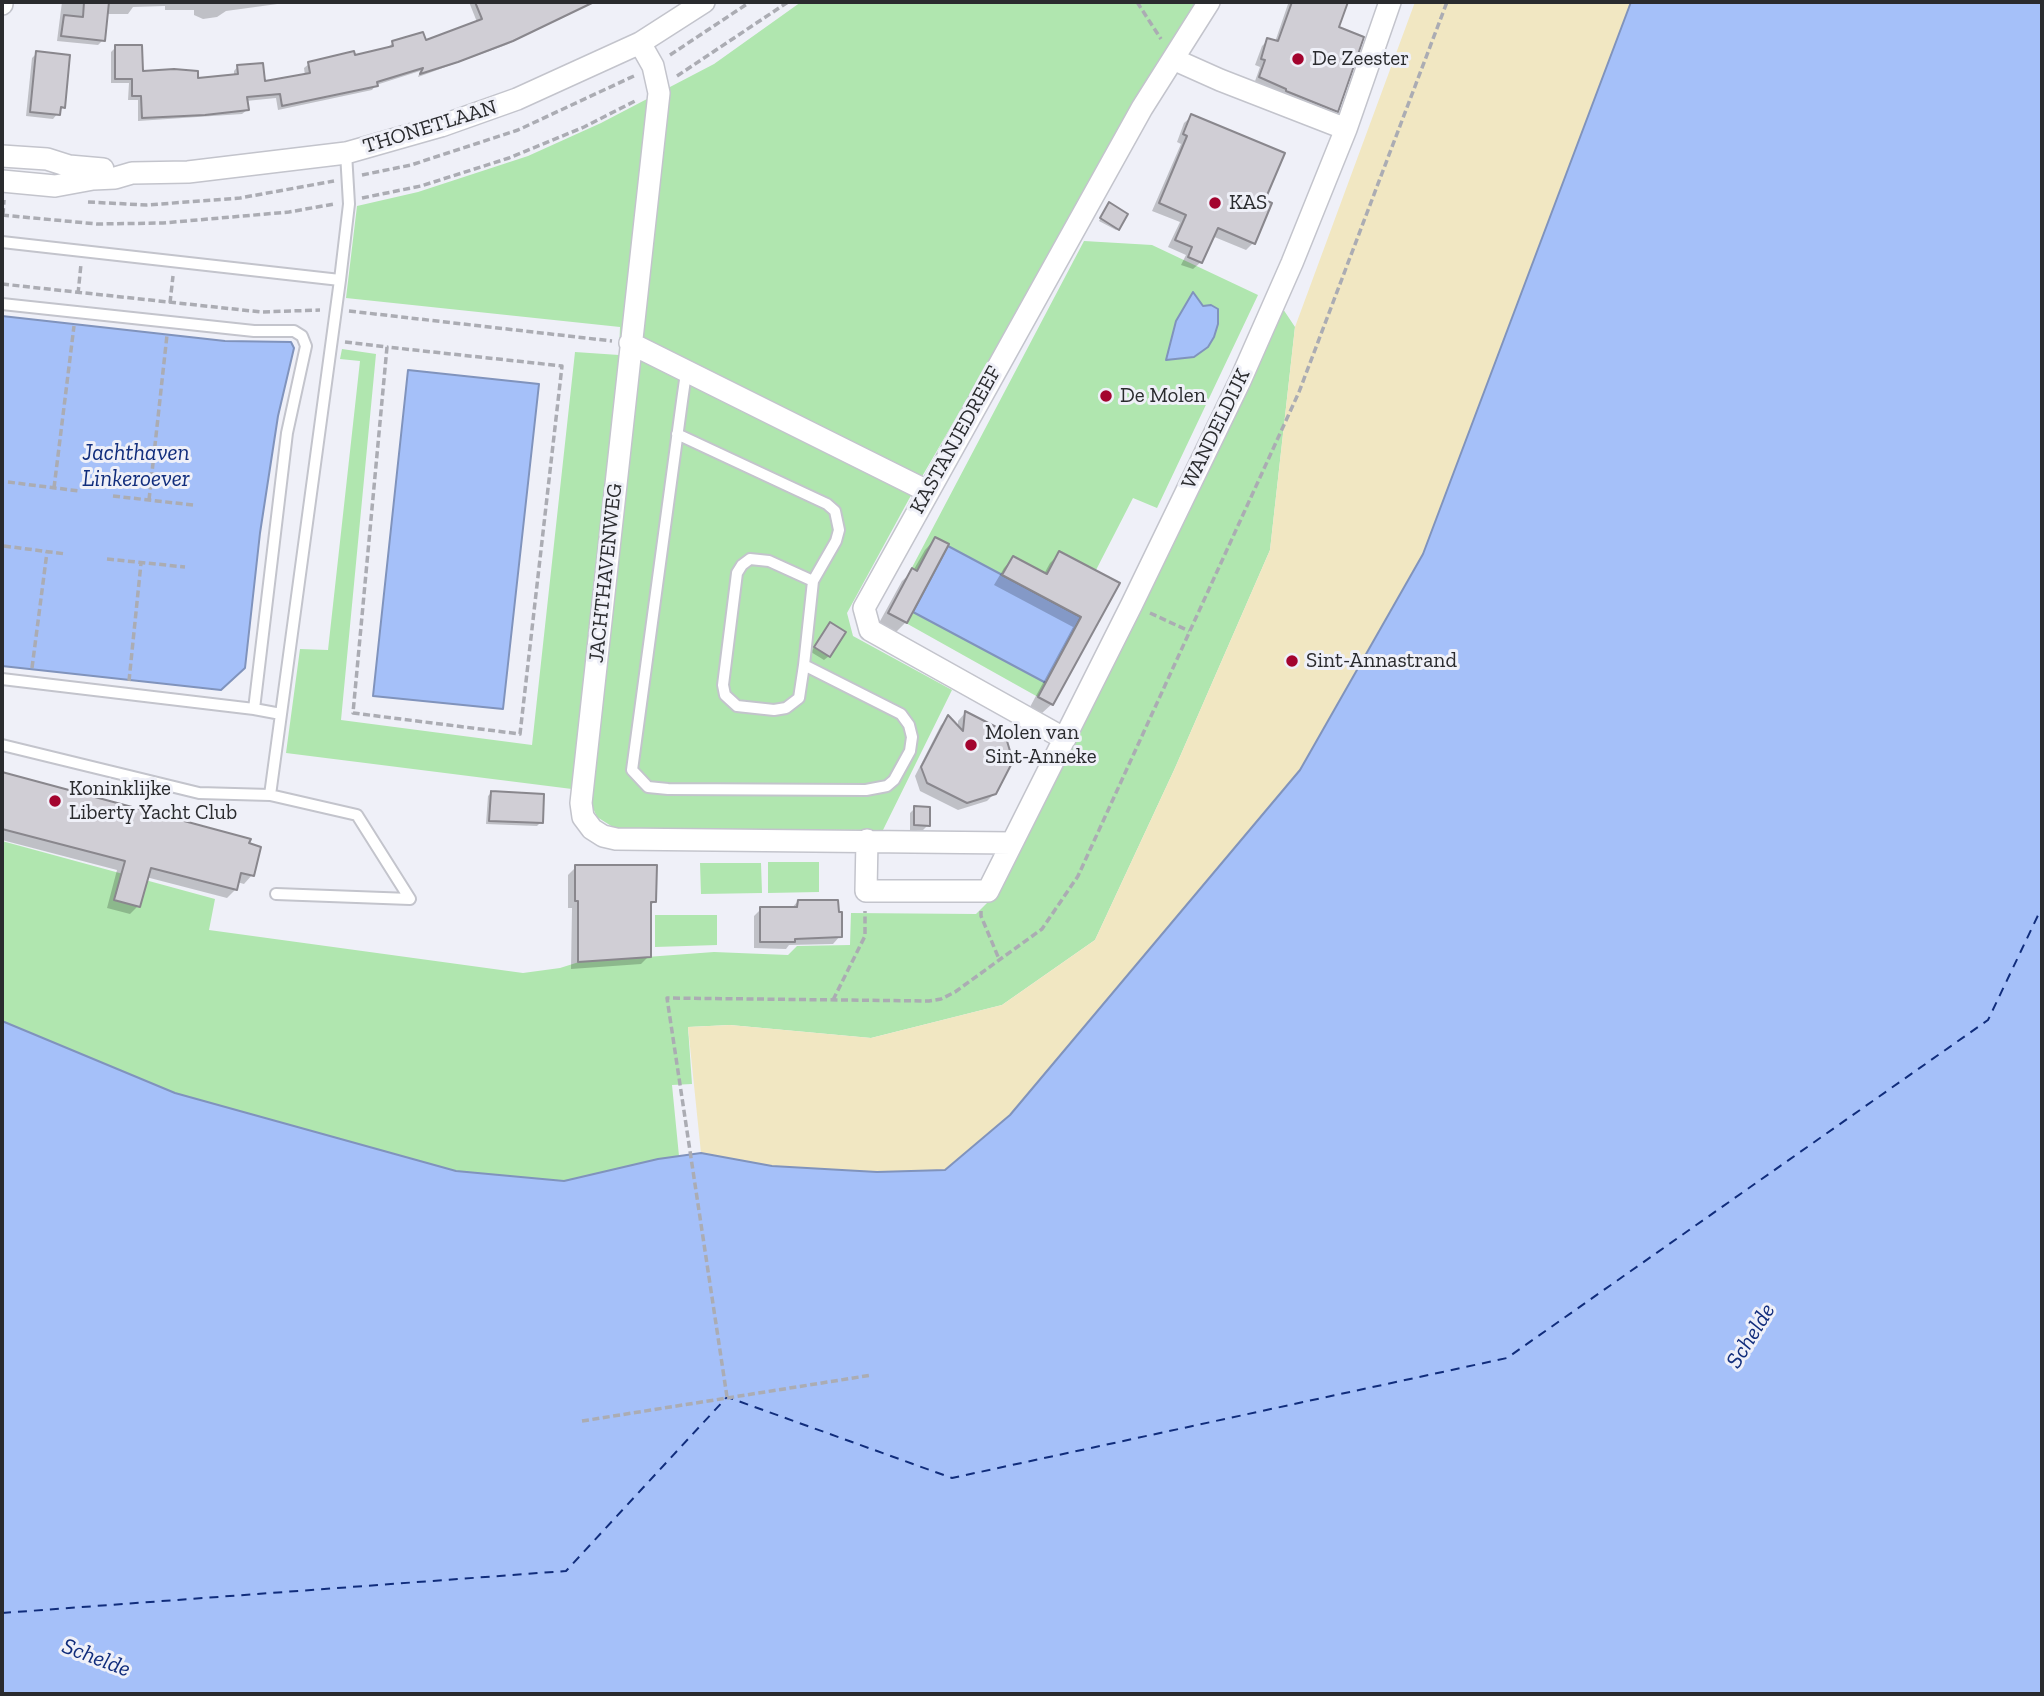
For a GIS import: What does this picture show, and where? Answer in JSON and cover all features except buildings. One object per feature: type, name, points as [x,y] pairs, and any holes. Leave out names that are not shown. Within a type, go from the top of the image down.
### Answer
[{"type":"street","name":"THONETLAAN","points":[[2,181],[55,186],[115,178],[132,173],[188,172],[346,153],[483,113],[640,43],[704,2]]},
{"type":"street","name":"KASTANJEDREEF","points":[[1065,739],[870,630],[864,608],[1142,108],[1209,2]]},
{"type":"street","name":"WANDELDIJK","points":[[1012,843],[1245,370],[1346,129],[1390,2]]},
{"type":"street","name":"JACHTHAVENWEG","points":[[640,43],[653,66],[659,101],[581,803],[583,817],[592,829],[603,836],[616,839],[1012,843]]},
{"type":"street","points":[[1173,59],[1346,129]]},
{"type":"street","name":"THONETLAAN","points":[[2,156],[47,159],[69,166],[114,168],[132,173]]},
{"type":"street","points":[[630,343],[927,491]]},
{"type":"street","points":[[867,840],[866,891],[988,891],[1012,843]]},
{"type":"lane","points":[[270,795],[340,280],[348,201],[346,153]]},
{"type":"lane","points":[[2,242],[340,280]]},
{"type":"lane","points":[[2,304],[254,331],[294,331],[302,337],[306,346],[287,433],[254,709]]},
{"type":"lane","points":[[686,373],[632,770],[648,787],[668,789],[866,790],[887,786],[894,780],[910,751],[912,737],[909,725],[901,714],[804,665]]},
{"type":"lane","points":[[677,434],[827,504],[835,511],[839,530],[836,541],[813,581],[799,698],[786,708],[774,710],[737,706],[725,695],[723,685],[737,573],[750,559],[769,561],[813,581]]},
{"type":"lane","points":[[2,679],[281,714]]},
{"type":"lane","points":[[2,745],[199,793],[270,795],[357,815],[410,900],[276,894]]},
{"type":"path","points":[[2,215],[97,224],[163,223],[289,212],[421,186],[509,158],[584,127],[658,88],[788,2]]},
{"type":"path","points":[[1137,2],[1173,59]]},
{"type":"path","points":[[727,1397],[667,998],[941,999],[955,992],[1042,929],[1078,876],[1299,392],[1447,2]]},
{"type":"path","points":[[54,488],[82,250]]},
{"type":"path","points":[[149,500],[175,261]]},
{"type":"path","points":[[2,284],[261,312],[336,309],[630,343]]},
{"type":"path","points":[[332,341],[562,366],[520,734],[353,713],[387,347]]},
{"type":"path","points":[[8,482],[79,491]]},
{"type":"path","points":[[113,496],[193,505]]},
{"type":"path","points":[[4,546],[66,554]]},
{"type":"path","points":[[31,682],[47,552]]},
{"type":"path","points":[[107,559],[185,566]]},
{"type":"path","points":[[128,694],[141,562]]},
{"type":"path","points":[[1132,604],[1189,631]]},
{"type":"path","points":[[833,1000],[864,936],[866,891]]},
{"type":"path","points":[[982,892],[981,916],[999,960]]},
{"type":"path","points":[[582,1421],[872,1376]]},
{"type":"green space","points":[[801,2],[1197,2],[909,499],[847,613],[853,636],[952,690],[883,830],[616,829],[597,817],[592,806],[592,792],[640,368],[619,355],[620,327],[346,298],[357,206],[418,192],[528,156],[601,123],[714,64]]},
{"type":"green space","name":"De Molen","points":[[1084,241],[1152,245],[1258,295],[1157,508],[1133,498],[1096,570],[1120,583],[1111,600],[1038,697],[888,613]]},
{"type":"green space","points":[[1283,309],[1295,327],[1270,550],[1175,768],[1095,940],[1002,1005],[871,1038],[730,1025],[688,1027],[692,1084],[672,1085],[679,1156],[564,1181],[456,1171],[175,1093],[2,1021],[2,841],[215,899],[209,930],[523,973],[560,968],[579,962],[714,952],[788,955],[797,946],[850,945],[851,913],[976,914],[993,897],[1248,385]]},
{"type":"green space","points":[[342,349],[376,354],[341,720],[532,745],[575,352],[619,355],[572,789],[286,753],[300,649],[328,650],[360,361],[340,359]]},
{"type":"green space","points":[[768,862],[819,862],[819,892],[768,893]]},
{"type":"green space","points":[[700,863],[761,863],[762,893],[701,894]]},
{"type":"green space","points":[[655,915],[717,915],[717,945],[655,947]]},
{"type":"sand","name":"Sint-Annastrand","points":[[1415,2],[1631,2],[1423,554],[1300,770],[1010,1115],[945,1170],[877,1172],[772,1166],[701,1153],[688,1027],[730,1025],[871,1038],[1002,1005],[1095,940],[1175,768],[1270,550],[1295,327]]},
{"type":"water","name":"Schelde","points":[[1631,2],[2042,2],[2042,1694],[2,1694],[2,1021],[175,1093],[456,1171],[564,1181],[658,1159],[701,1153],[772,1166],[877,1172],[945,1170],[1010,1115],[1300,770],[1423,554]]},
{"type":"water","points":[[1193,292],[1203,306],[1211,305],[1218,309],[1218,324],[1214,337],[1208,347],[1194,357],[1166,360],[1176,321]]},
{"type":"water","name":"Jachthaven Linkeroever","points":[[2,316],[225,341],[291,342],[294,348],[278,416],[260,533],[245,668],[221,690],[2,666]]},
{"type":"water","points":[[408,370],[539,384],[503,709],[373,696]]},
{"type":"water","points":[[948,546],[1081,617],[1046,683],[913,612]]},
{"type":"ferry route","points":[[2,1613],[566,1571],[727,1397],[952,1478],[1507,1358],[1988,1020],[2042,907]]},
{"type":"place","name":"De Zeester","points":[[1298,59]]},
{"type":"place","name":"KAS","points":[[1215,203]]},
{"type":"place","name":"De Molen","points":[[1106,396]]},
{"type":"place","name":"Sint-Annastrand","points":[[1292,661]]},
{"type":"place","name":"Molen van Sint-Anneke","points":[[971,745]]},
{"type":"place","name":"Koninklijke Liberty Yacht Club","points":[[55,801]]}]
